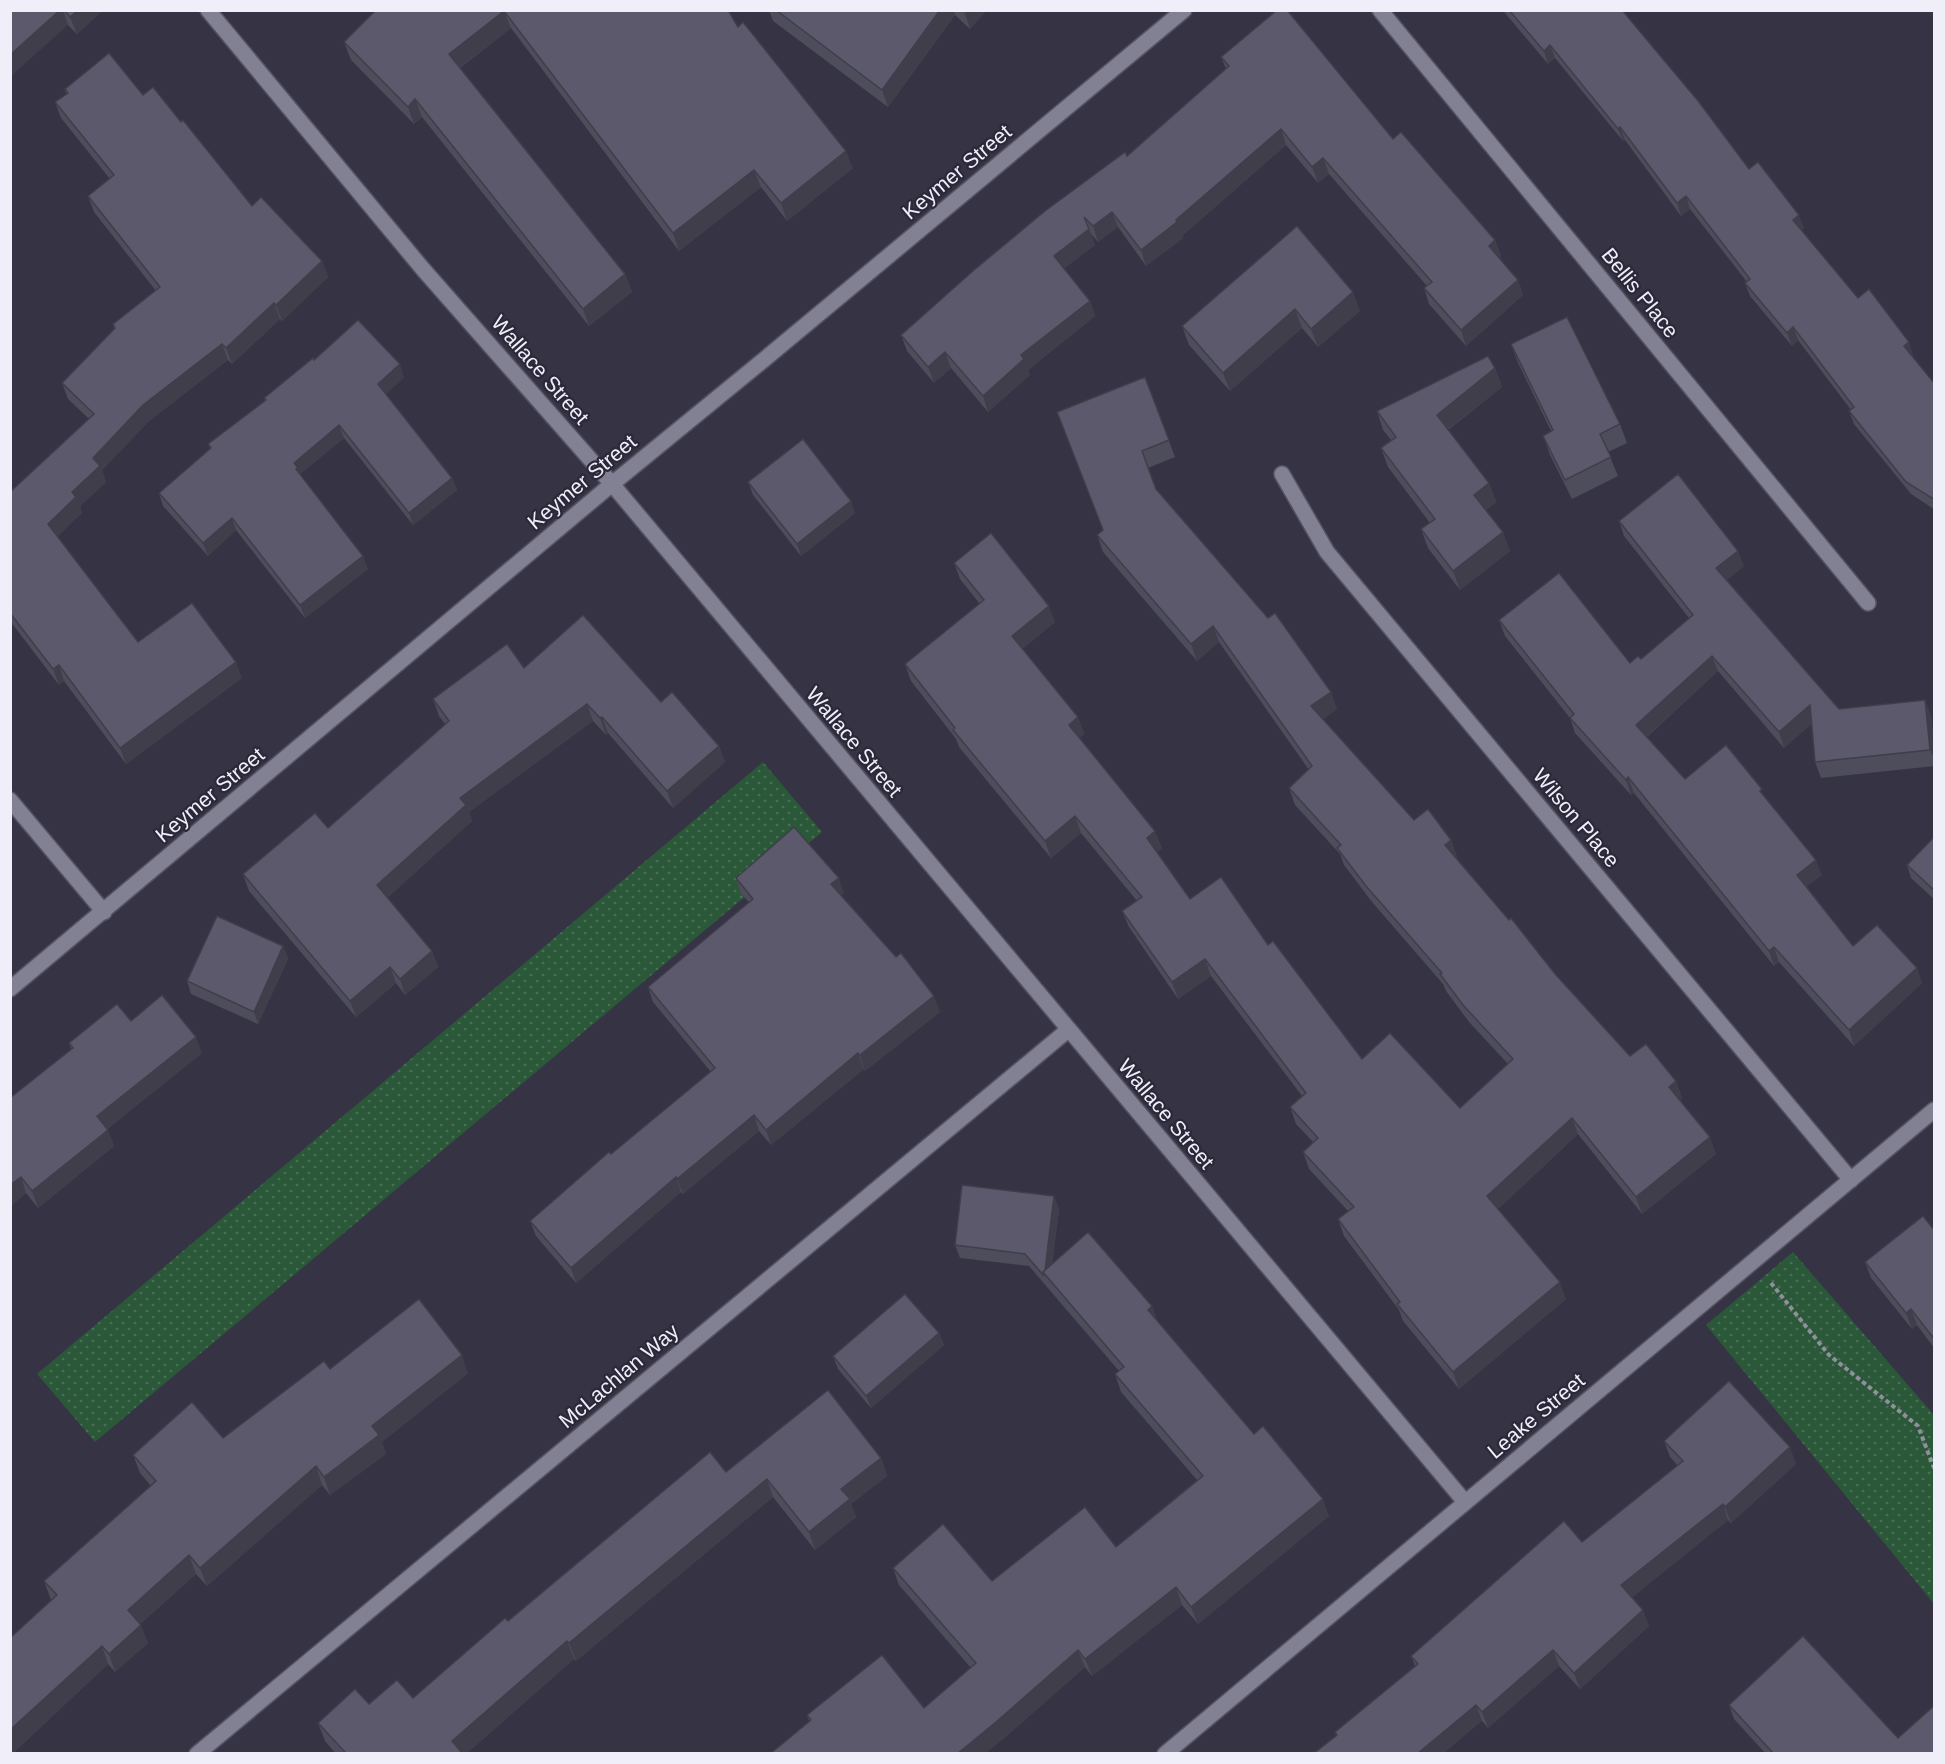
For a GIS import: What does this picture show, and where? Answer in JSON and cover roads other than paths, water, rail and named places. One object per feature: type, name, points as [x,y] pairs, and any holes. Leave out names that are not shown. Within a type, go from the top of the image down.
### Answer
[{"type":"street","name":"Wallace Street","points":[[208,10],[422,268],[612,484],[1465,1502]]},
{"type":"street","name":"Keymer Street","points":[[10,989],[612,484],[1184,10]]},
{"type":"street","name":"Bellis Place","points":[[1380,10],[1868,603]]},
{"type":"street","name":"Wilson Place","points":[[1282,474],[1327,552],[1851,1180]]},
{"type":"street","points":[[10,800],[104,912]]},
{"type":"street","name":"McLachlan Way","points":[[197,1754],[1068,1030]]},
{"type":"street","name":"Leake Street","points":[[1165,1754],[1935,1110]]}]
